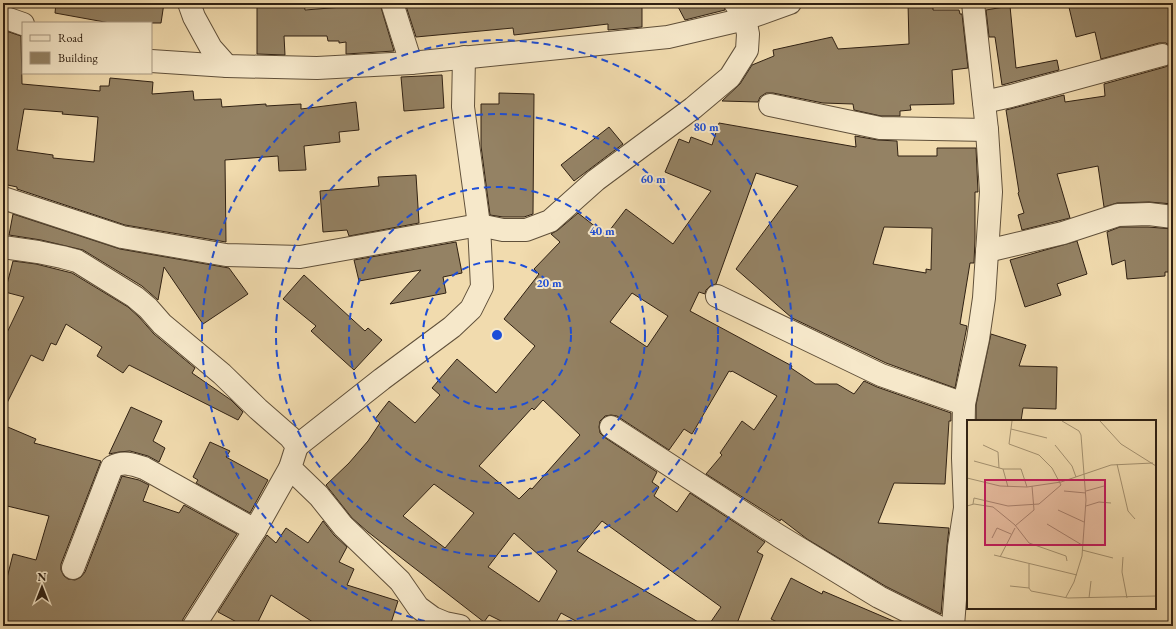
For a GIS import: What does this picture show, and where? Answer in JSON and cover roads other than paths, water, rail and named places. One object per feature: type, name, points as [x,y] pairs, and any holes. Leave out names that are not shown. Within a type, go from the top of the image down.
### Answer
[{"type":"street","points":[[189,3],[194,17],[211,48],[227,66]]},
{"type":"street","points":[[392,3],[411,63]]},
{"type":"street","points":[[152,61],[227,66],[317,68],[411,63],[668,37],[740,11],[790,3]]},
{"type":"street","points":[[953,626],[959,547],[966,508],[963,458],[964,404],[978,339],[984,298],[991,192],[987,130],[973,3]]},
{"type":"street","points":[[3,198],[122,237],[226,255],[300,257],[479,225],[502,230],[526,230],[550,221],[596,180],[693,108],[730,77],[747,50],[748,34],[740,11]]},
{"type":"street","points":[[3,17],[22,24]]},
{"type":"street","points":[[984,102],[1162,55]]},
{"type":"street","points":[[194,626],[255,530],[290,468],[297,446],[382,379],[452,327],[471,309],[482,287],[479,225],[463,107],[464,57]]},
{"type":"street","points":[[770,105],[880,128],[987,130]]},
{"type":"street","points":[[988,251],[1063,233],[1118,215],[1149,214],[1173,216]]},
{"type":"street","points":[[3,247],[38,252],[77,262],[135,297],[148,308],[162,324],[222,374],[258,409],[290,437],[297,446]]},
{"type":"street","points":[[717,296],[881,375],[964,404]]},
{"type":"street","points":[[611,427],[779,536],[865,588],[937,626]]},
{"type":"street","points":[[73,568],[112,467],[118,464],[126,463],[144,468],[255,530]]},
{"type":"street","points":[[290,468],[319,496],[343,526],[400,581],[418,607],[433,618],[445,623],[460,626]]}]
